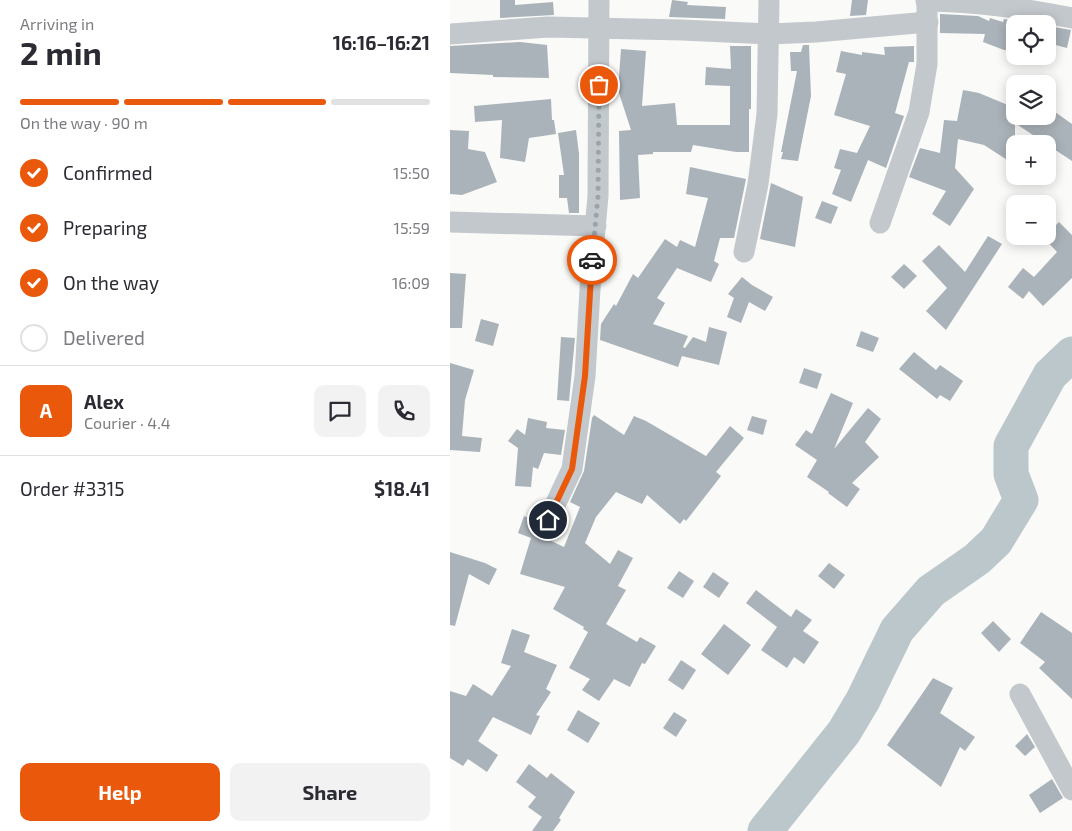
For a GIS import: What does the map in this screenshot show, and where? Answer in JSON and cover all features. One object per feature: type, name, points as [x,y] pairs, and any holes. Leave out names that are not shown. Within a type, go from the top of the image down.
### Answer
[{"type":"street","points":[[548,520],[572,469],[585,376],[591,272],[598,196],[600,0]]},
{"type":"street","points":[[744,252],[758,184],[767,114],[770,34],[769,0]]},
{"type":"street","points":[[450,34],[548,27],[770,34],[816,32],[927,8],[967,2],[1014,6],[1072,18]]},
{"type":"street","points":[[880,223],[919,112],[927,64],[927,8]]},
{"type":"street","points":[[450,222],[596,226]]},
{"type":"street","points":[[1020,694],[1072,790]]},
{"type":"building","points":[[500,0],[515,0],[515,5],[553,2],[554,15],[500,18]]},
{"type":"building","points":[[672,0],[688,2],[687,5],[726,7],[725,19],[669,17]]},
{"type":"building","points":[[852,0],[868,0],[866,15],[850,16]]},
{"type":"building","points":[[940,14],[978,16],[989,21],[990,18],[1003,22],[1004,19],[1006,19],[1006,50],[983,42],[985,34],[940,33]]},
{"type":"building","points":[[1056,27],[1071,30],[1067,48],[1056,45]]},
{"type":"building","points":[[520,42],[547,45],[549,78],[493,77],[493,75],[450,73],[450,46]]},
{"type":"building","points":[[803,45],[809,45],[811,96],[798,161],[781,159],[783,152],[781,152],[797,71],[791,71],[790,52],[801,52]]},
{"type":"building","points":[[730,46],[751,46],[749,152],[736,152],[693,145],[691,152],[653,152],[653,154],[638,155],[640,198],[620,200],[619,131],[631,130],[618,90],[621,49],[646,51],[642,106],[675,103],[677,125],[730,125],[730,86],[705,85],[706,67],[731,69]]},
{"type":"building","points":[[914,46],[914,62],[909,62],[895,113],[904,116],[886,168],[868,160],[851,202],[832,194],[841,170],[834,168],[840,149],[857,153],[870,126],[834,115],[846,74],[836,72],[841,51],[862,55],[862,52],[885,55],[884,47]]},
{"type":"building","points":[[963,90],[979,93],[1006,104],[1006,125],[1015,125],[1015,135],[1006,135],[1006,159],[984,145],[958,139],[955,168],[974,189],[950,226],[932,214],[946,191],[909,177],[920,148],[940,153],[944,120],[957,121]]},
{"type":"building","points":[[551,99],[552,120],[554,120],[556,134],[529,138],[525,162],[500,158],[502,120],[475,122],[474,106]]},
{"type":"building","points":[[1056,113],[1072,124],[1072,161],[1056,150],[1056,135],[1033,135],[1018,125],[1056,125]]},
{"type":"building","points":[[450,130],[469,131],[468,149],[485,152],[497,182],[462,195],[450,194]]},
{"type":"building","points":[[576,130],[579,154],[579,213],[569,213],[567,198],[559,198],[559,175],[564,175],[558,133]]},
{"type":"building","points":[[690,167],[746,179],[734,238],[720,238],[714,261],[719,264],[711,282],[677,268],[657,298],[665,303],[653,324],[688,336],[683,347],[685,348],[693,337],[706,342],[709,327],[727,332],[719,365],[682,356],[678,367],[600,340],[601,324],[614,304],[616,306],[633,274],[638,278],[665,239],[677,247],[680,240],[695,247],[708,198],[686,194]]},
{"type":"building","points":[[771,183],[803,197],[795,247],[760,239]]},
{"type":"building","points":[[822,201],[838,207],[831,224],[815,218]]},
{"type":"building","points":[[1059,222],[1072,235],[1072,278],[1043,306],[1029,291],[1023,299],[1008,287],[1023,268],[1034,277],[1057,252],[1050,245],[1056,245],[1056,225]]},
{"type":"building","points":[[988,236],[1002,244],[946,330],[926,311],[947,288],[922,261],[939,245],[965,272]]},
{"type":"building","points":[[904,264],[917,276],[904,289],[891,277]]},
{"type":"building","points":[[450,273],[466,274],[462,328],[450,328]]},
{"type":"building","points":[[742,277],[773,297],[765,311],[749,302],[741,323],[727,317],[734,298],[728,294]]},
{"type":"building","points":[[481,319],[499,324],[493,346],[475,341]]},
{"type":"building","points":[[861,331],[879,338],[873,352],[856,346]]},
{"type":"building","points":[[561,337],[575,338],[569,401],[557,400]]},
{"type":"building","points":[[914,352],[936,370],[940,365],[963,381],[950,401],[940,395],[937,399],[899,369]]},
{"type":"building","points":[[450,363],[474,370],[465,400],[462,436],[482,438],[480,452],[450,450]]},
{"type":"building","points":[[804,368],[822,374],[817,389],[799,383]]},
{"type":"building","points":[[831,393],[853,403],[834,449],[868,408],[881,419],[865,442],[879,457],[852,483],[860,489],[847,507],[807,477],[817,460],[795,445],[806,430],[812,434]]},
{"type":"building","points":[[594,415],[624,435],[634,416],[706,456],[730,426],[744,438],[716,472],[721,476],[686,521],[684,519],[680,524],[647,495],[642,504],[616,492],[596,517],[585,543],[610,564],[618,550],[633,558],[618,586],[626,590],[606,624],[637,642],[640,637],[656,646],[645,664],[642,663],[630,687],[614,679],[599,701],[582,690],[590,679],[569,668],[588,632],[583,629],[584,627],[553,609],[565,587],[520,574],[531,538],[518,533],[524,516],[536,521],[535,533],[564,547],[580,507],[570,502],[584,471]]},
{"type":"building","points":[[752,416],[767,420],[763,435],[747,430]]},
{"type":"building","points":[[528,418],[547,422],[546,428],[565,430],[561,455],[544,453],[538,469],[533,467],[531,487],[515,486],[518,448],[508,441],[517,429],[525,435]]},
{"type":"building","points":[[450,552],[485,563],[497,569],[489,585],[469,574],[455,626],[450,625]]},
{"type":"building","points":[[829,563],[845,575],[834,589],[818,576]]},
{"type":"building","points":[[679,571],[694,581],[683,598],[667,588]]},
{"type":"building","points":[[713,572],[729,583],[719,598],[703,587]]},
{"type":"building","points":[[756,590],[791,617],[796,609],[812,620],[803,631],[819,642],[804,664],[794,657],[787,668],[761,650],[777,627],[746,603]]},
{"type":"building","points":[[1041,612],[1072,633],[1072,699],[1039,668],[1045,662],[1020,643]]},
{"type":"building","points":[[993,621],[1011,639],[999,652],[981,633]]},
{"type":"building","points":[[724,624],[751,645],[728,675],[701,654]]},
{"type":"building","points":[[512,629],[530,635],[524,652],[557,665],[546,689],[551,692],[536,715],[540,716],[531,735],[493,717],[478,741],[498,755],[487,772],[468,759],[463,766],[450,758],[450,691],[466,696],[473,684],[492,696],[511,666],[501,663]]},
{"type":"building","points":[[681,660],[696,670],[683,690],[668,680]]},
{"type":"building","points":[[933,678],[953,688],[940,713],[975,737],[965,751],[960,747],[941,787],[887,745]]},
{"type":"building","points":[[578,710],[600,723],[588,743],[567,730]]},
{"type":"building","points":[[674,712],[687,720],[676,737],[663,728]]},
{"type":"building","points":[[1027,734],[1035,747],[1025,756],[1015,746]]},
{"type":"building","points":[[529,764],[547,778],[551,773],[575,792],[559,818],[561,820],[553,831],[532,831],[542,817],[528,807],[536,797],[516,782]]},
{"type":"building","points":[[1052,779],[1063,798],[1040,813],[1029,795]]},
{"type":"waterway","points":[[765,831],[844,732],[863,700],[897,630],[931,591],[977,559],[996,541],[1021,500],[1011,474],[1011,446],[1050,375],[1072,354]]},
{"type":"way so far","points":[[592,260],[599,171],[599,85]]},
{"type":"route","points":[[548,520],[572,469],[585,376],[592,260]]}]
